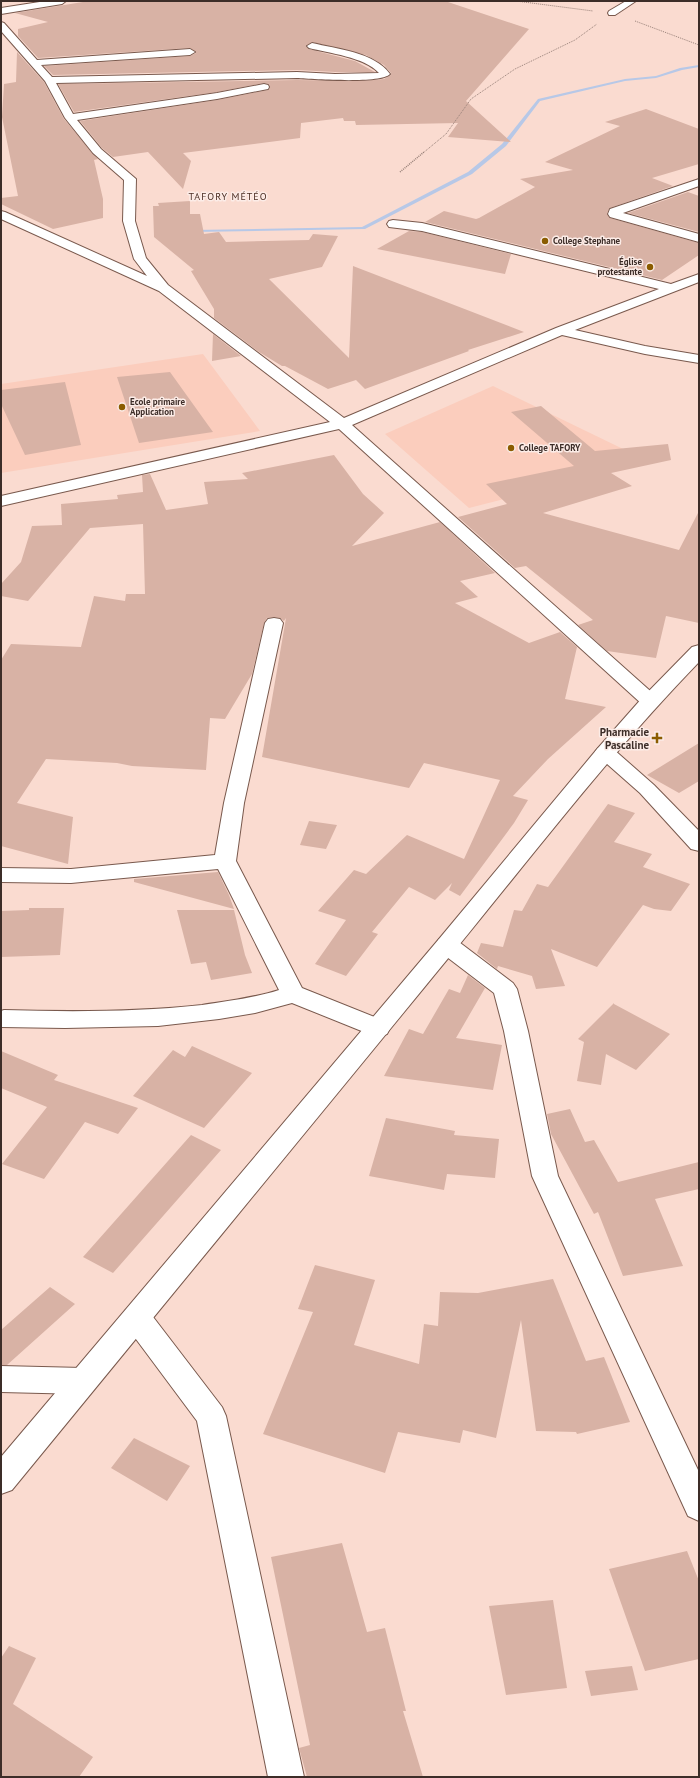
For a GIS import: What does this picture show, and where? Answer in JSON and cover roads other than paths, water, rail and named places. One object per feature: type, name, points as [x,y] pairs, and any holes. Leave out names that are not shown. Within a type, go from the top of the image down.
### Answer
[{"type":"street","points":[[1,11],[62,1]]},
{"type":"street","points":[[612,13],[632,1]]},
{"type":"street","points":[[1,25],[49,80],[70,118],[97,151],[130,180],[129,221],[140,259],[164,288],[342,424],[650,701]]},
{"type":"street","points":[[49,80],[296,75],[378,76],[385,74],[382,69],[364,59],[312,46]]},
{"type":"street","points":[[34,63],[190,52]]},
{"type":"street","points":[[70,118],[217,96],[316,76]]},
{"type":"street","points":[[699,182],[614,212],[614,214],[699,238]]},
{"type":"street","points":[[1,215],[164,288]]},
{"type":"street","points":[[393,224],[422,227],[671,288]]},
{"type":"street","points":[[1,501],[342,424],[561,331],[699,278]]},
{"type":"street","points":[[561,331],[645,350],[699,359]]},
{"type":"street","points":[[274,623],[234,803],[224,861],[293,994]]},
{"type":"street","points":[[1,1480],[447,945],[605,752],[650,701],[699,651]]},
{"type":"street","points":[[605,752],[647,789],[699,844]]},
{"type":"street","points":[[1,876],[71,876],[224,861]]},
{"type":"street","points":[[447,945],[505,989],[516,1031],[544,1176],[699,1506]]},
{"type":"street","points":[[4,1019],[86,1021],[183,1016],[251,1006],[293,994],[378,1028]]},
{"type":"street","points":[[137,1318],[211,1416],[286,1777]]},
{"type":"street","points":[[1,1379],[83,1380]]},
{"type":"waterway","points":[[193,231],[363,228],[470,173],[504,145],[539,100],[625,80],[656,77],[681,69],[699,66]]},
{"type":"place","name":"College Stephane","points":[[545,241]]},
{"type":"place","name":"Église protestante","points":[[650,267]]},
{"type":"place","name":"Ecole primaire Application","points":[[122,407]]},
{"type":"place","name":"College TAFORY","points":[[511,448]]},
{"type":"place","name":"Pharmacie Pascaline","points":[[657,738]]},
{"type":"district","name":"TAFORY MÉTÉO","points":[[228,196]]}]
